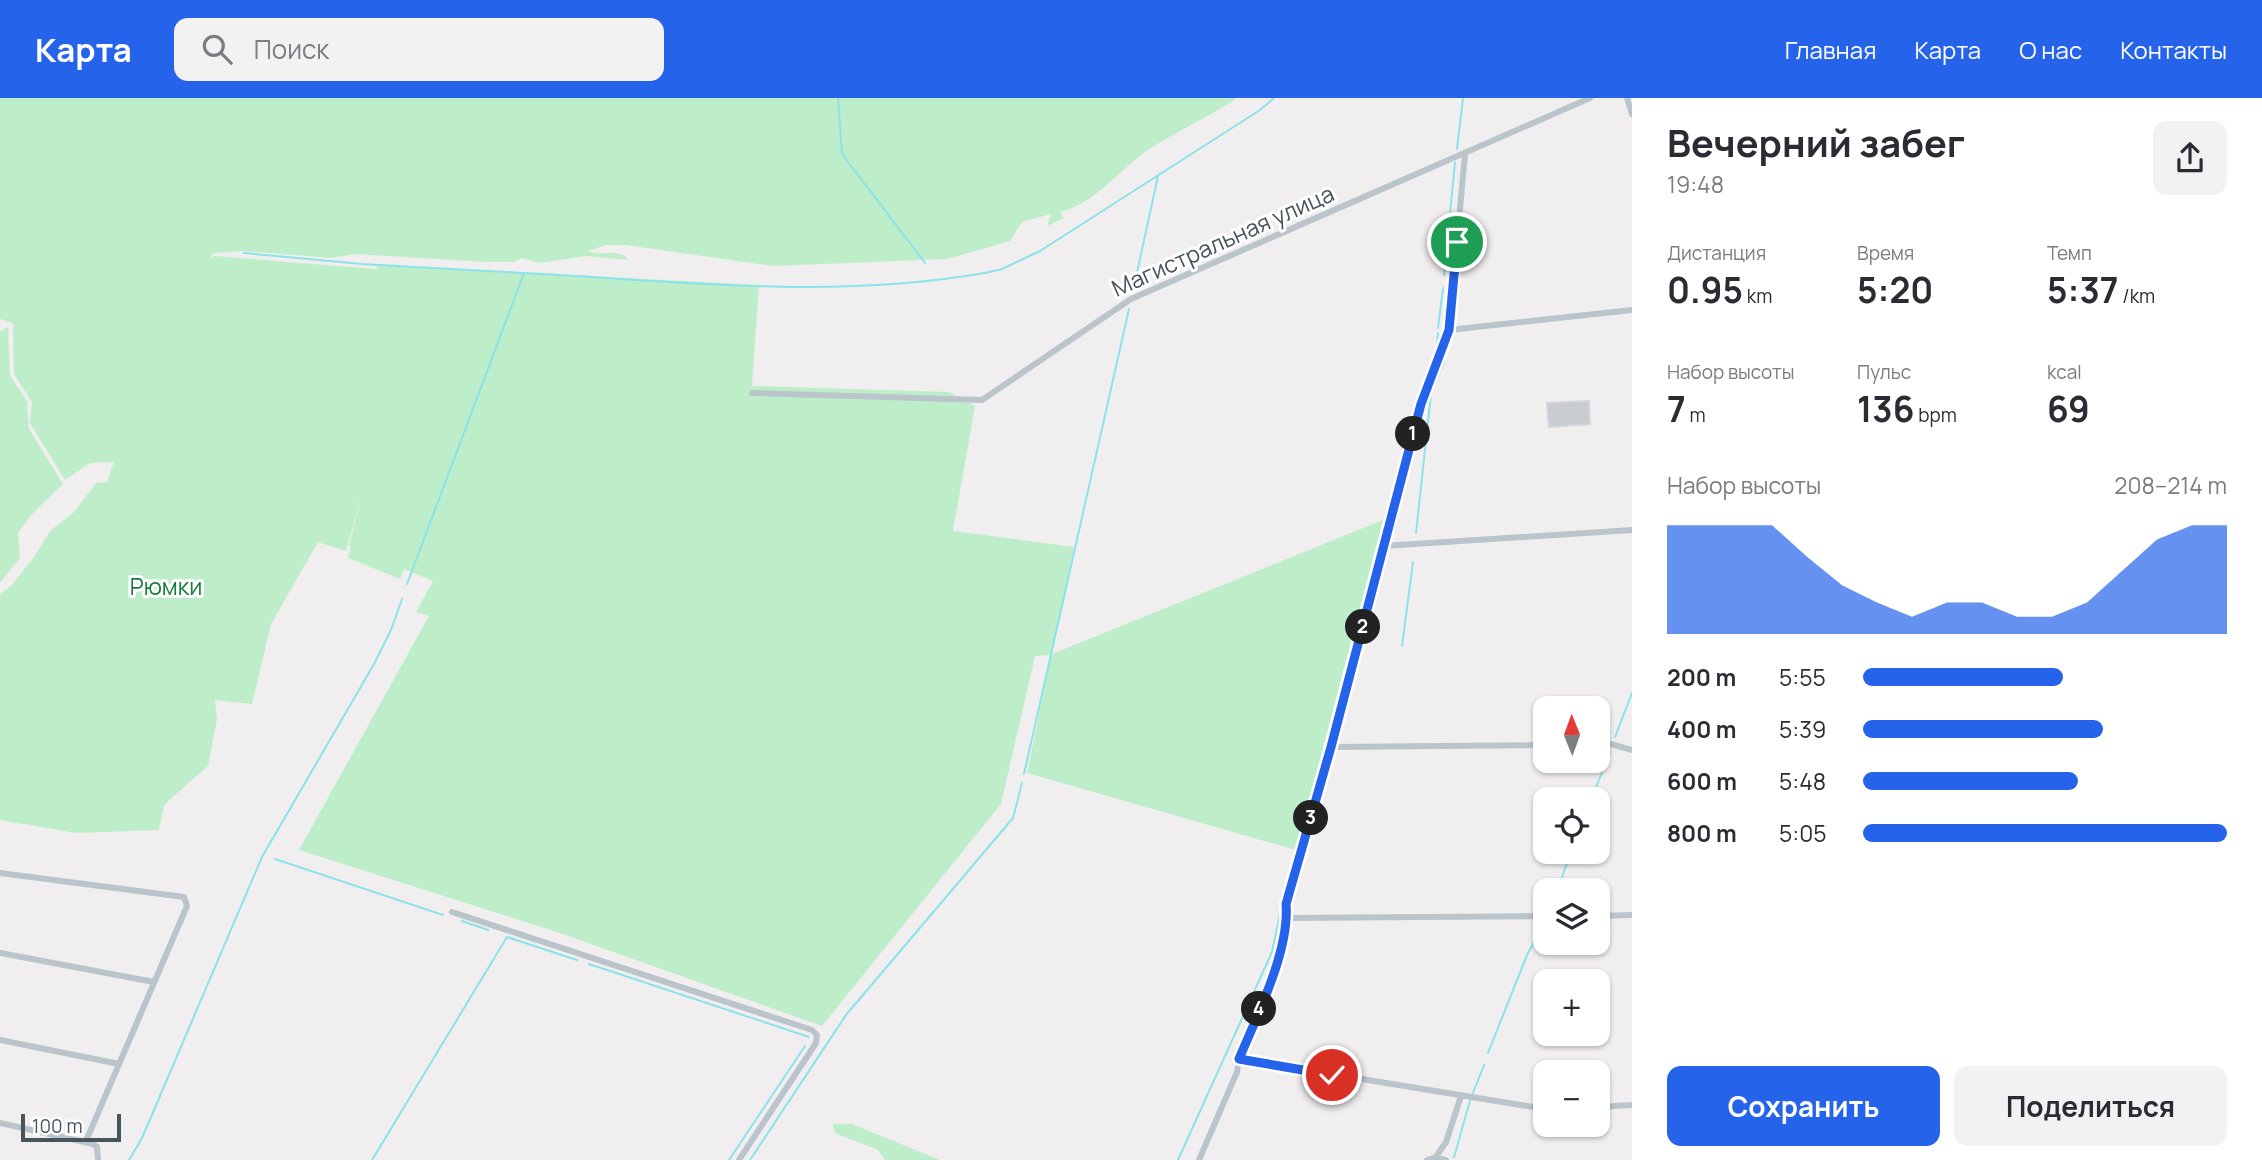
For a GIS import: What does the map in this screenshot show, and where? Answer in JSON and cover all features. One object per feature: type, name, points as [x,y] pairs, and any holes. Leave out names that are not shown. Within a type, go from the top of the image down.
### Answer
[{"type":"street","name":"Магистральная улица","points":[[752,393],[982,400],[1131,299],[1590,98]]},
{"type":"street","points":[[1627,98],[1632,114]]},
{"type":"street","points":[[1199,1160],[1237,1072],[1239,1059],[1273,974],[1287,918],[1286,904],[1331,747],[1421,404],[1449,330],[1465,154]]},
{"type":"street","points":[[1449,330],[1632,310]]},
{"type":"street","points":[[1384,546],[1632,530]]},
{"type":"street","points":[[1610,744],[1632,750]]},
{"type":"street","points":[[1331,747],[1533,745]]},
{"type":"street","points":[[0,873],[184,897],[187,906],[86,1141]]},
{"type":"street","points":[[452,912],[812,1030],[817,1035],[816,1043],[739,1160]]},
{"type":"street","points":[[1610,916],[1632,915]]},
{"type":"street","points":[[1287,918],[1533,916]]},
{"type":"street","points":[[0,953],[154,982]]},
{"type":"street","points":[[0,1040],[119,1064]]},
{"type":"street","points":[[1239,1059],[1533,1107]]},
{"type":"street","points":[[1435,1159],[1446,1142],[1461,1096]]},
{"type":"street","points":[[1610,1106],[1632,1105]]},
{"type":"street","points":[[0,1123],[86,1141],[97,1147],[97,1160]]},
{"type":"street","points":[[1427,1160],[1447,1160]]},
{"type":"green space","name":"Рюмки","points":[[0,98],[1237,98],[1148,150],[1096,194],[1060,212],[1064,218],[1047,226],[1051,214],[1022,222],[1010,241],[947,259],[772,266],[626,245],[606,245],[588,251],[620,254],[629,260],[587,256],[539,263],[522,258],[514,262],[486,262],[355,254],[331,258],[244,251],[213,253],[211,258],[215,256],[376,269],[378,265],[759,285],[752,386],[949,392],[975,406],[953,531],[1074,547],[1052,654],[1383,520],[1296,850],[1027,773],[1051,655],[1035,656],[1001,804],[822,1026],[557,932],[299,850],[429,616],[416,612],[433,581],[404,569],[400,579],[348,558],[363,490],[346,551],[318,542],[271,624],[252,704],[215,700],[217,719],[208,766],[164,805],[159,830],[76,833],[0,820],[0,594],[11,586],[50,531],[74,512],[96,483],[107,482],[114,462],[90,463],[65,480],[30,423],[32,402],[14,374],[13,323],[0,319]]},
{"type":"green space","points":[[8,327],[10,376],[27,401],[29,429],[63,484],[33,513],[18,533],[20,558],[0,583],[0,331]]},
{"type":"green space","points":[[833,1124],[852,1124],[940,1160],[885,1160],[878,1150],[835,1133]]},
{"type":"building","points":[[1589,401],[1590,424],[1549,427],[1547,403]]},
{"type":"waterway","points":[[838,98],[842,154],[925,263]]},
{"type":"waterway","points":[[407,584],[524,273],[697,284],[812,287],[869,286],[985,273],[1002,269],[1040,251],[1260,110],[1274,98]]},
{"type":"waterway","points":[[1457,149],[1463,98]]},
{"type":"waterway","points":[[1444,275],[1455,162]]},
{"type":"waterway","points":[[1133,291],[1158,176]]},
{"type":"waterway","points":[[244,253],[362,264],[524,273]]},
{"type":"waterway","points":[[1438,328],[1443,288]]},
{"type":"waterway","points":[[1024,774],[1129,309]]},
{"type":"waterway","points":[[1437,346],[1438,333]]},
{"type":"waterway","points":[[1416,533],[1431,394],[1444,362]]},
{"type":"waterway","points":[[1402,646],[1413,562]]},
{"type":"waterway","points":[[129,1160],[142,1138],[262,857],[374,664],[391,630],[402,599]]},
{"type":"waterway","points":[[1615,737],[1632,693]]},
{"type":"waterway","points":[[1596,787],[1601,774]]},
{"type":"waterway","points":[[750,1160],[846,1015],[1013,818],[1022,783]]},
{"type":"waterway","points":[[275,859],[443,915]]},
{"type":"waterway","points":[[1562,878],[1567,864]]},
{"type":"waterway","points":[[1178,1160],[1272,952],[1280,914]]},
{"type":"waterway","points":[[462,921],[488,930]]},
{"type":"waterway","points":[[372,1160],[507,937],[577,960]]},
{"type":"waterway","points":[[1488,1053],[1533,944]]},
{"type":"waterway","points":[[589,964],[809,1037]]},
{"type":"waterway","points":[[729,1160],[805,1046]]},
{"type":"waterway","points":[[1473,1093],[1484,1065]]},
{"type":"waterway","points":[[1454,1157],[1470,1101]]},
{"type":"route","points":[[1332,1075],[1239,1059],[1273,974],[1287,918],[1286,904],[1331,747],[1421,404],[1449,330],[1457,242]]}]
